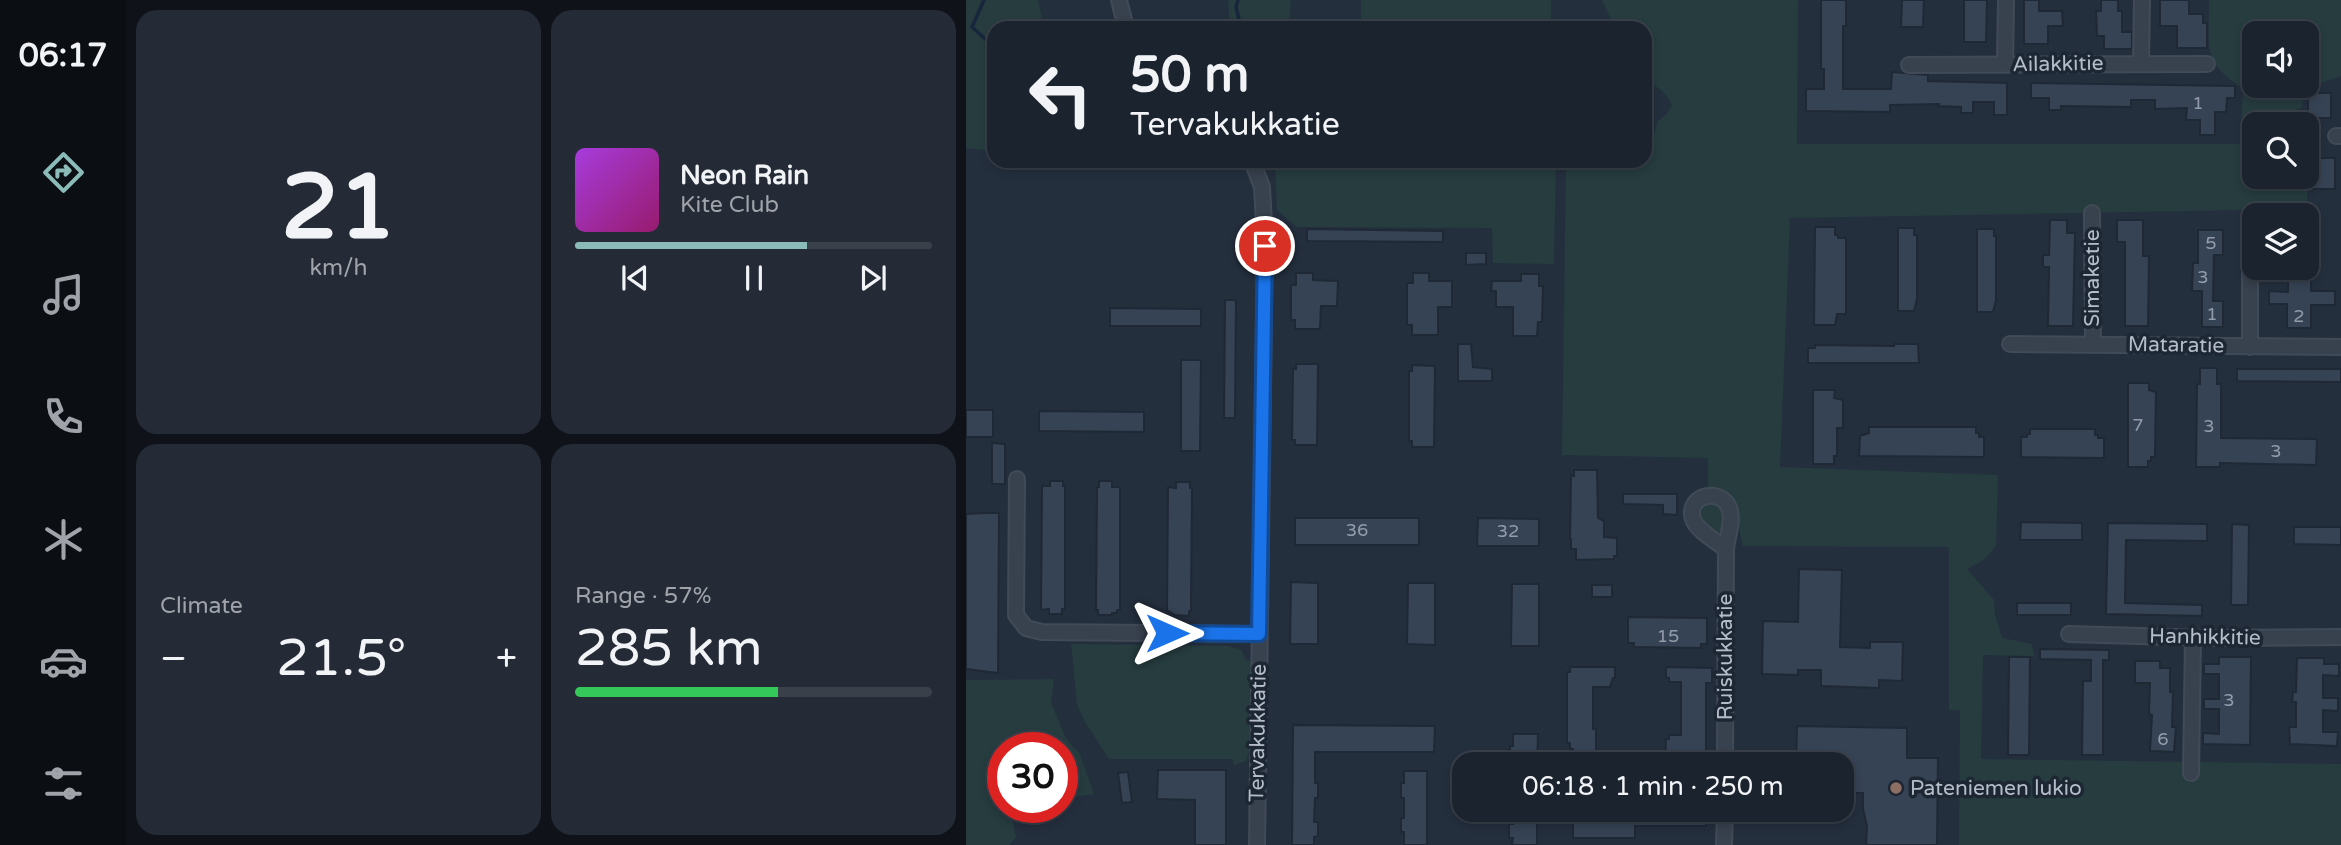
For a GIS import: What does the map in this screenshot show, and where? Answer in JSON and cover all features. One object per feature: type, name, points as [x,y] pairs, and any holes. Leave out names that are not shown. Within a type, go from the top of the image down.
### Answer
[{"type":"street","points":[[1119,0],[1124,21]]},
{"type":"street","points":[[2005,65],[2006,0]]},
{"type":"street","points":[[2141,63],[2142,0]]},
{"type":"street","name":"Ailakkitie","points":[[1909,65],[2207,64]]},
{"type":"street","name":"Tervakukkatie","points":[[1255,168],[1262,187],[1265,241],[1257,845]]},
{"type":"street","name":"Simaketie","points":[[2092,213],[2092,344]]},
{"type":"street","points":[[2250,280],[2250,346]]},
{"type":"street","name":"Mataratie","points":[[2010,344],[2341,347]]},
{"type":"street","points":[[1017,479],[1016,615],[1026,628],[1042,632],[1259,634]]},
{"type":"street","name":"Ruiskukkatie","points":[[1725,752],[1726,549]]},
{"type":"street","name":"Hanhikkitie","points":[[2069,634],[2341,637]]},
{"type":"street","points":[[2192,772],[2193,637]]},
{"type":"street","points":[[1724,845],[1725,822]]},
{"type":"green space","points":[[966,0],[1038,0],[1042,21],[987,21],[987,150],[966,148]]},
{"type":"green space","points":[[1228,0],[1291,0],[1290,21],[1230,21]]},
{"type":"green space","points":[[1361,0],[1551,0],[1551,21],[1361,21]]},
{"type":"green space","points":[[1602,0],[1798,0],[1797,144],[2242,144],[2242,189],[2307,189],[2307,203],[2242,203],[2242,210],[1790,218],[1780,467],[1998,475],[1996,546],[1984,560],[1967,569],[1994,600],[2002,638],[2032,644],[2034,656],[1983,655],[1981,759],[2341,764],[2341,845],[1959,845],[1960,710],[1949,710],[1949,547],[1743,546],[1730,501],[1718,490],[1708,488],[1708,458],[1562,455],[1566,168],[1652,168],[1652,134],[1657,122],[1667,114],[1672,105],[1667,96],[1652,84],[1652,21],[1612,21]]},
{"type":"green space","points":[[2209,0],[2341,0],[2341,76],[2319,84],[2319,21],[2242,21],[2242,87],[2229,78],[2214,61],[2209,41]]},
{"type":"green space","points":[[2243,98],[2303,98],[2302,107],[2291,112],[2242,112],[2241,130]]},
{"type":"green space","points":[[1275,168],[1556,168],[1554,264],[1493,263],[1492,228],[1296,227],[1277,210]]},
{"type":"green space","points":[[1703,503],[1716,503],[1722,510],[1722,535],[1699,517]]},
{"type":"green space","points":[[1071,644],[1228,646],[1241,650],[1246,660],[1251,661],[1249,751],[1246,761],[1234,765],[1233,759],[1109,759],[1077,705]]},
{"type":"green space","points":[[1054,679],[1051,703],[1063,732],[987,732],[987,823],[1013,823],[1016,837],[1009,845],[966,845],[966,680]]},
{"type":"green space","points":[[1078,752],[1080,754],[1094,794],[1078,796]]},
{"type":"building","points":[[1821,0],[1846,0],[1846,26],[1843,26],[1843,89],[1891,89],[1892,72],[1928,75],[1928,81],[2007,83],[2007,115],[1994,115],[1994,102],[1973,102],[1973,113],[1961,113],[1961,107],[1938,106],[1939,104],[1890,105],[1890,112],[1806,111],[1806,89],[1824,89],[1824,69],[1821,69]]},
{"type":"building","points":[[1902,0],[1924,0],[1923,27],[1901,27]]},
{"type":"building","points":[[1964,0],[1987,0],[1986,42],[1964,42]]},
{"type":"building","points":[[2024,0],[2039,0],[2039,11],[2062,11],[2063,26],[2048,26],[2048,44],[2024,44]]},
{"type":"building","points":[[2101,0],[2118,0],[2118,11],[2122,11],[2122,32],[2132,32],[2132,49],[2104,49],[2104,36],[2097,36],[2096,11],[2101,11]]},
{"type":"building","points":[[2160,0],[2189,0],[2189,14],[2203,14],[2203,23],[2207,23],[2207,48],[2177,48],[2177,26],[2160,26]]},
{"type":"building","points":[[2031,83],[2235,86],[2235,98],[2227,98],[2226,112],[2215,112],[2215,135],[2200,135],[2200,120],[2186,120],[2187,108],[2155,109],[2155,100],[2131,100],[2131,107],[2061,106],[2061,110],[2049,110],[2049,98],[2031,98]]},
{"type":"building","points":[[2319,93],[2331,93],[2331,118],[2319,118],[2319,112],[2308,112],[2308,98],[2319,98]]},
{"type":"building","points":[[2319,158],[2335,158],[2335,189],[2319,189]]},
{"type":"building","points":[[2050,220],[2067,220],[2067,233],[2075,233],[2073,326],[2048,326],[2049,267],[2043,267],[2043,255],[2049,255]]},
{"type":"building","points":[[2117,220],[2143,220],[2143,256],[2149,256],[2148,326],[2125,326],[2125,242],[2117,242]]},
{"type":"building","points":[[1815,227],[1835,227],[1835,235],[1838,235],[1838,238],[1846,238],[1846,314],[1837,314],[1835,325],[1814,325]]},
{"type":"building","points":[[1898,228],[1914,228],[1914,235],[1917,235],[1917,299],[1914,311],[1898,311]]},
{"type":"building","points":[[1307,229],[1443,231],[1443,242],[1307,241]]},
{"type":"building","points":[[1977,229],[1994,229],[1996,236],[1996,300],[1993,312],[1977,312]]},
{"type":"building","points":[[2198,230],[2223,230],[2223,255],[2214,255],[2213,301],[2223,301],[2223,327],[2202,327],[2202,291],[2192,291],[2193,263],[2198,263]]},
{"type":"building","points":[[1466,253],[1486,253],[1486,264],[1466,265]]},
{"type":"building","points":[[1296,273],[1313,273],[1313,280],[1338,281],[1337,306],[1321,306],[1320,329],[1295,329],[1295,320],[1291,320],[1291,285],[1296,285]]},
{"type":"building","points":[[1413,273],[1429,273],[1429,281],[1452,281],[1452,307],[1438,307],[1438,335],[1412,335],[1412,325],[1407,325],[1407,283],[1413,283]]},
{"type":"building","points":[[1521,274],[1539,274],[1539,286],[1543,286],[1542,322],[1538,322],[1537,336],[1513,336],[1513,307],[1496,307],[1496,291],[1491,291],[1492,281],[1521,281]]},
{"type":"building","points":[[2288,280],[2311,280],[2311,291],[2335,291],[2335,305],[2311,305],[2311,328],[2287,328],[2287,304],[2269,304],[2269,291],[2288,292]]},
{"type":"building","points":[[1225,300],[1236,300],[1235,418],[1224,418]]},
{"type":"building","points":[[1110,308],[1201,309],[1201,326],[1110,326]]},
{"type":"building","points":[[1458,344],[1471,344],[1473,367],[1492,369],[1492,381],[1458,381]]},
{"type":"building","points":[[1918,344],[1919,363],[1808,363],[1808,348],[1815,348],[1815,345]]},
{"type":"building","points":[[1181,360],[1201,360],[1200,451],[1181,451]]},
{"type":"building","points":[[1296,364],[1318,364],[1317,445],[1295,445],[1295,440],[1292,440],[1293,369],[1296,369]]},
{"type":"building","points":[[1412,365],[1435,366],[1434,447],[1412,447],[1412,441],[1409,441],[1409,371],[1412,371]]},
{"type":"building","points":[[2200,368],[2217,368],[2217,384],[2221,384],[2221,438],[2317,439],[2316,465],[2220,463],[2220,467],[2196,467],[2197,384],[2200,384]]},
{"type":"building","points":[[2237,369],[2341,369],[2341,382],[2237,381]]},
{"type":"building","points":[[2128,383],[2149,383],[2149,390],[2156,392],[2155,457],[2148,461],[2148,467],[2128,467]]},
{"type":"building","points":[[1813,390],[1835,390],[1834,398],[1843,400],[1843,428],[1837,428],[1837,456],[1834,456],[1834,464],[1813,464]]},
{"type":"building","points":[[966,410],[993,410],[993,437],[966,437]]},
{"type":"building","points":[[1039,411],[1144,412],[1144,432],[1039,431]]},
{"type":"building","points":[[1869,427],[1976,427],[1979,437],[1984,437],[1984,457],[1859,456],[1860,436],[1869,433]]},
{"type":"building","points":[[2030,429],[2095,429],[2098,438],[2104,438],[2104,458],[2021,457],[2021,437],[2027,437]]},
{"type":"building","points":[[992,443],[1005,444],[1005,484],[992,484]]},
{"type":"building","points":[[1574,470],[1597,470],[1598,518],[1604,521],[1604,537],[1617,538],[1617,556],[1614,556],[1614,559],[1576,560],[1576,549],[1571,549],[1571,475],[1574,476]]},
{"type":"building","points":[[1050,481],[1063,481],[1065,486],[1065,609],[1062,609],[1062,614],[1049,614],[1049,609],[1041,610],[1042,486],[1050,486]]},
{"type":"building","points":[[1099,481],[1112,481],[1112,487],[1120,487],[1120,610],[1112,615],[1098,615],[1096,610]]},
{"type":"building","points":[[1176,482],[1190,482],[1192,488],[1189,616],[1175,615],[1167,610],[1168,487],[1176,488]]},
{"type":"building","points":[[1623,494],[1677,494],[1677,515],[1663,514],[1663,505],[1623,504]]},
{"type":"building","points":[[999,513],[998,673],[966,669],[966,514]]},
{"type":"building","points":[[1295,518],[1419,518],[1419,545],[1295,545]]},
{"type":"building","points":[[1478,518],[1539,519],[1539,546],[1477,546]]},
{"type":"building","points":[[2021,522],[2082,523],[2082,540],[2020,540]]},
{"type":"building","points":[[2108,523],[2207,524],[2207,541],[2126,540],[2125,603],[2202,605],[2202,616],[2106,614]]},
{"type":"building","points":[[2232,524],[2249,525],[2248,605],[2231,605]]},
{"type":"building","points":[[2294,527],[2341,527],[2341,545],[2294,544]]},
{"type":"building","points":[[1799,569],[1842,570],[1840,647],[1870,648],[1870,642],[1903,642],[1902,681],[1879,680],[1879,688],[1821,686],[1821,670],[1798,670],[1798,675],[1762,674],[1763,621],[1798,622]]},
{"type":"building","points":[[1291,582],[1318,583],[1318,644],[1290,644]]},
{"type":"building","points":[[1408,583],[1435,583],[1435,645],[1407,644]]},
{"type":"building","points":[[1512,584],[1539,584],[1539,646],[1511,646]]},
{"type":"building","points":[[1592,585],[1612,585],[1612,597],[1592,597]]},
{"type":"building","points":[[2017,603],[2071,603],[2071,615],[2017,615]]},
{"type":"building","points":[[1628,617],[1707,618],[1707,644],[1701,644],[1701,648],[1634,647],[1634,643],[1628,643]]},
{"type":"building","points":[[2040,649],[2109,650],[2109,660],[2103,660],[2103,755],[2082,755],[2083,681],[2091,681],[2091,660],[2040,659]]},
{"type":"building","points":[[2009,657],[2030,657],[2029,755],[2008,755]]},
{"type":"building","points":[[2219,657],[2251,657],[2250,745],[2203,744],[2203,733],[2219,734],[2219,709],[2204,709],[2204,699],[2219,699],[2219,674],[2204,674],[2204,664],[2219,664]]},
{"type":"building","points":[[2297,658],[2324,658],[2324,664],[2339,664],[2339,676],[2323,675],[2323,698],[2338,698],[2338,711],[2323,710],[2323,732],[2338,732],[2337,746],[2290,744],[2289,727],[2296,727],[2296,702],[2292,702],[2293,692],[2296,692]]},
{"type":"building","points":[[2135,661],[2160,661],[2160,668],[2170,668],[2170,692],[2173,692],[2172,727],[2176,727],[2174,752],[2150,751],[2150,683],[2135,683]]},
{"type":"building","points":[[1570,667],[1615,667],[1615,678],[1610,687],[1593,687],[1596,752],[1573,752],[1570,743],[1567,743],[1567,672],[1570,672]]},
{"type":"building","points":[[1666,667],[1712,668],[1712,683],[1706,683],[1706,752],[1666,752],[1666,739],[1669,739],[1669,735],[1681,735],[1681,682],[1669,682],[1669,678],[1666,678]]},
{"type":"building","points":[[1293,725],[1435,726],[1434,752],[1315,752],[1318,798],[1315,798],[1314,822],[1318,822],[1318,836],[1314,837],[1314,845],[1292,845]]},
{"type":"building","name":"Pateniemen lukio","points":[[1797,726],[1907,728],[1907,758],[1938,758],[1937,845],[1866,845],[1863,793],[1854,793],[1854,752],[1796,752]]},
{"type":"building","points":[[1513,734],[1538,734],[1537,752],[1510,752],[1510,746],[1513,746]]},
{"type":"building","points":[[1158,770],[1226,770],[1226,845],[1195,845],[1195,800],[1157,799]]},
{"type":"building","points":[[1404,771],[1427,771],[1427,845],[1404,845],[1404,832],[1401,832],[1404,798],[1401,798],[1401,783],[1404,783]]},
{"type":"building","points":[[1128,772],[1132,802],[1122,803],[1118,773]]},
{"type":"building","points":[[1537,822],[1537,845],[1512,845],[1509,824]]},
{"type":"building","points":[[1573,822],[1706,822],[1706,826],[1635,826],[1635,838],[1573,838]]},
{"type":"waterway","points":[[984,0],[972,27],[987,41]]},
{"type":"waterway","points":[[1238,0],[1236,7],[1239,21]]},
{"type":"place","name":"Pateniemen lukio","points":[[1896,788]]},
{"type":"route","points":[[1167,633],[1259,634],[1265,246]]}]
